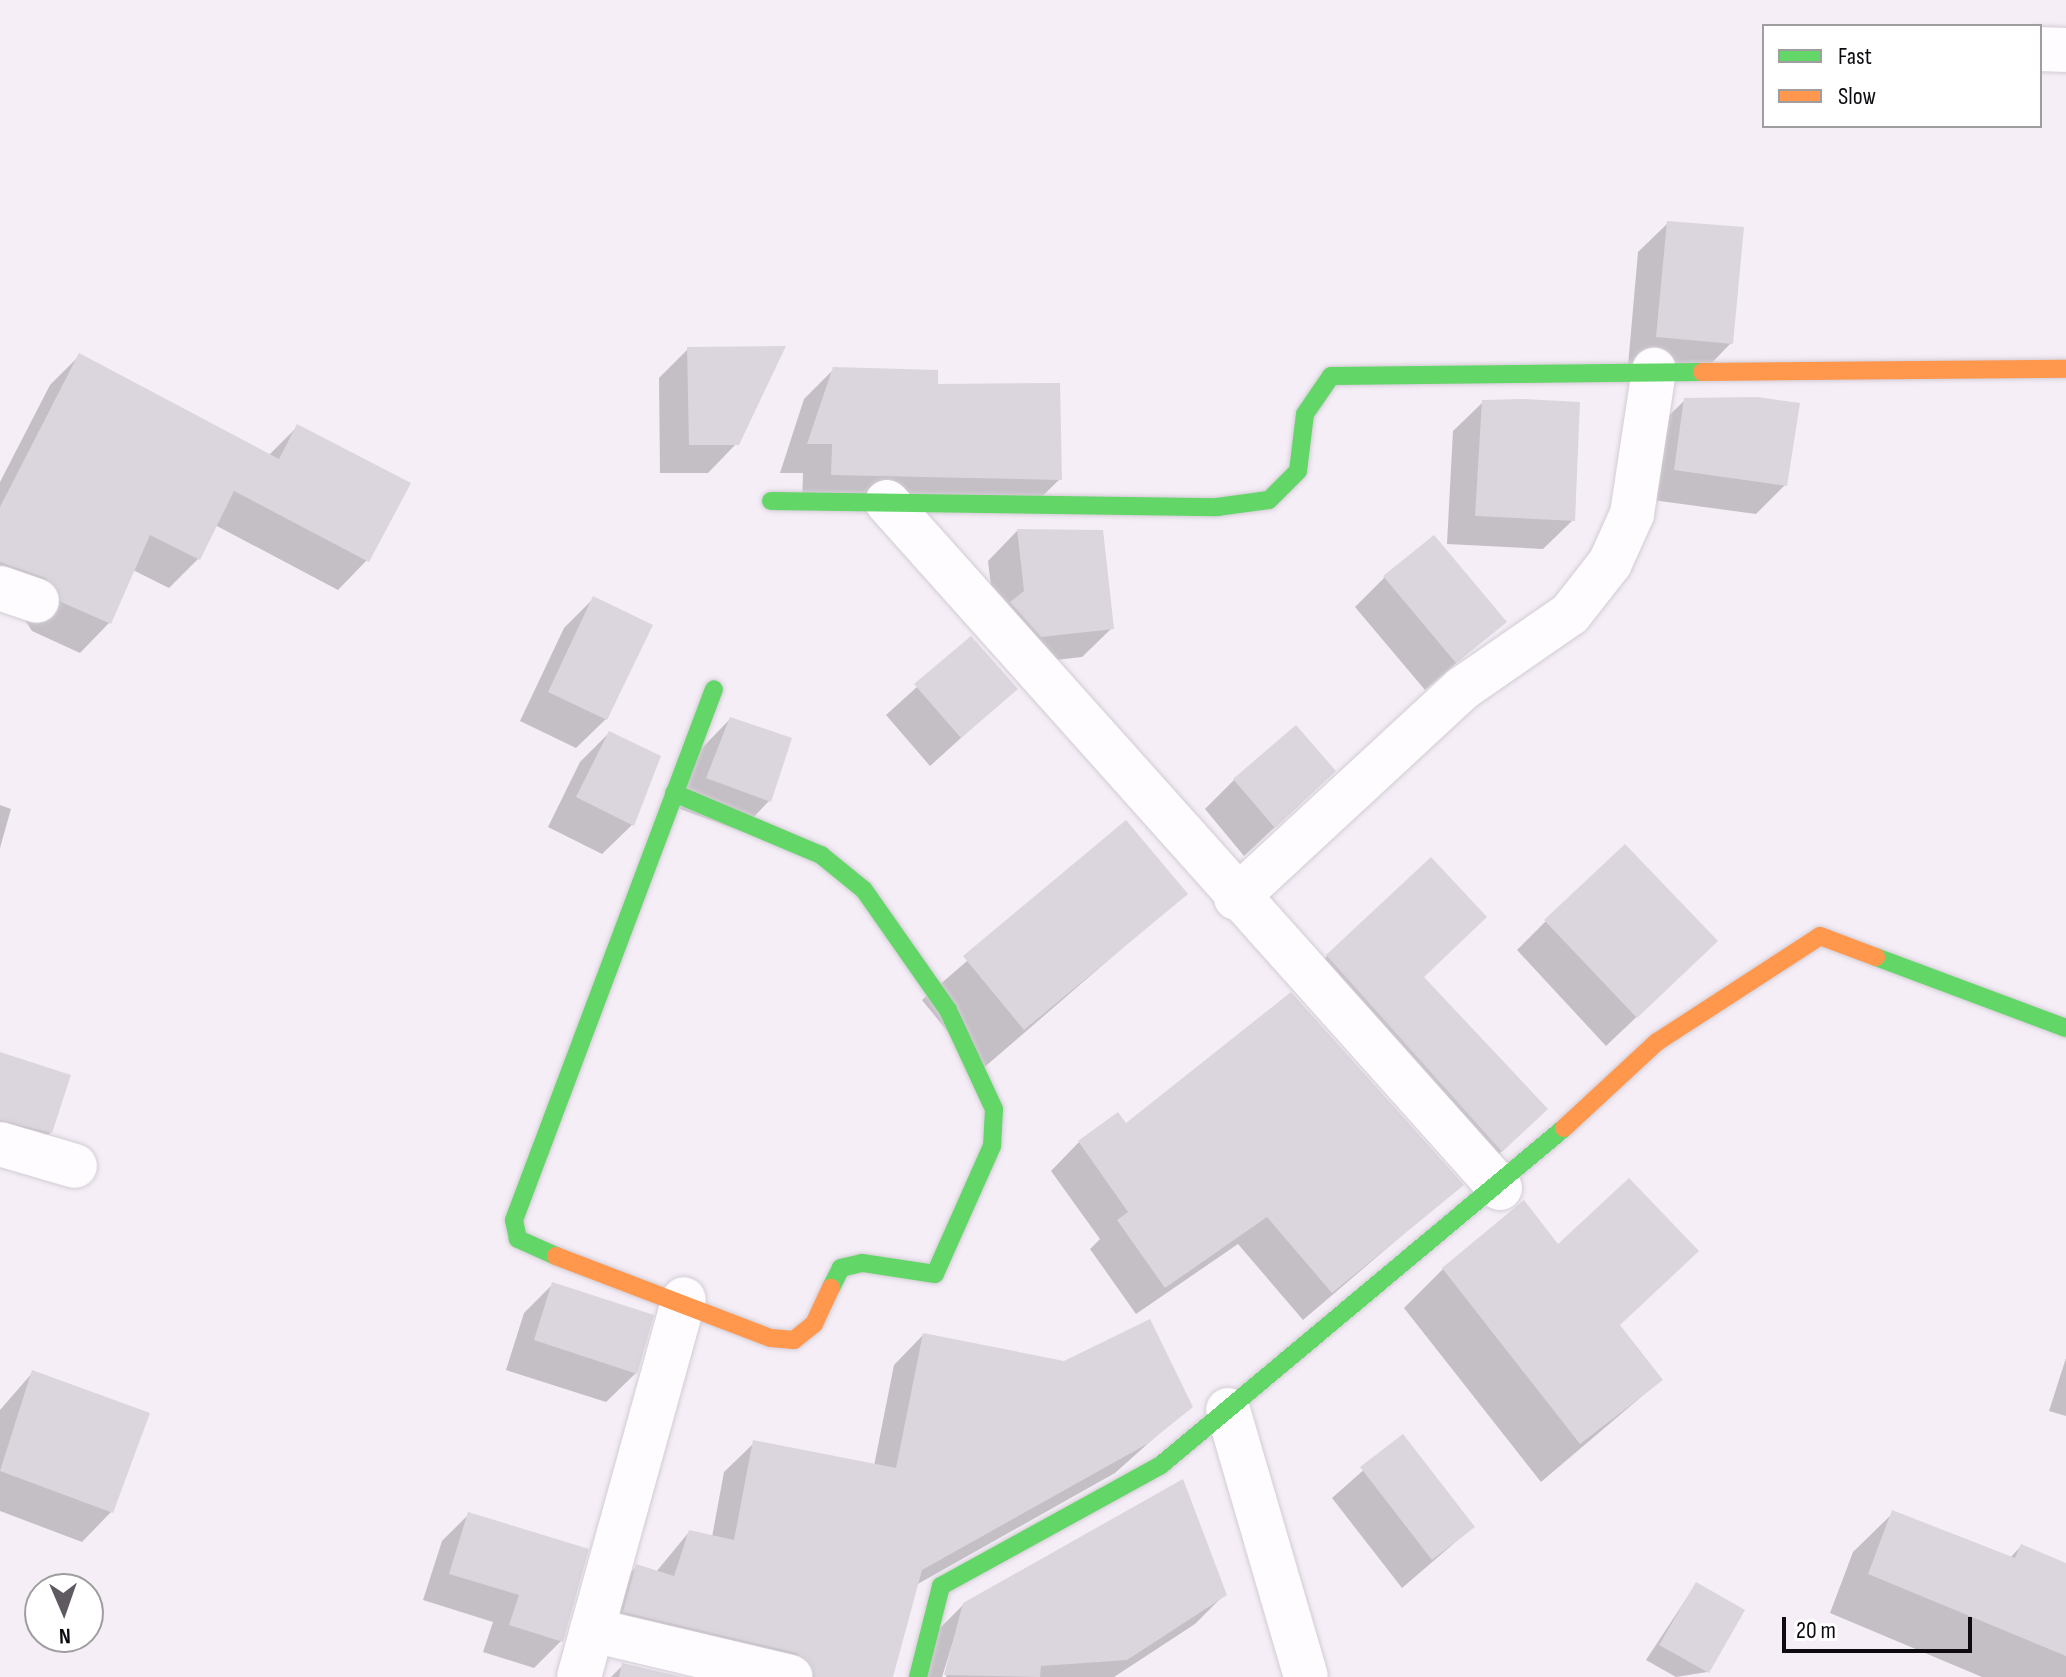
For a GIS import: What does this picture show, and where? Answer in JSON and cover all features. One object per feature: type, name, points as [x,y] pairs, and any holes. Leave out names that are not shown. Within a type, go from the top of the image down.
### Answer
[{"type":"street","points":[[2042,49],[2066,50]]},
{"type":"street","points":[[771,501],[1217,507],[1269,500],[1298,471],[1305,414],[1331,376],[1654,370],[2066,369]]},
{"type":"street","points":[[1236,898],[1463,688],[1570,614],[1610,563],[1632,514],[1654,370]]},
{"type":"street","points":[[887,502],[1236,898],[1500,1188]]},
{"type":"street","points":[[674,793],[765,827],[821,855],[864,890],[948,1010],[994,1109],[992,1146],[935,1274],[920,1277],[862,1263],[841,1268],[814,1324],[794,1340],[771,1338],[684,1299],[530,1247],[518,1239],[514,1220],[674,793],[714,689]]},
{"type":"street","points":[[918,1677],[941,1586],[1161,1465],[1500,1188],[1657,1042],[1820,936],[2066,1028]]},
{"type":"street","points":[[0,1144],[75,1166]]},
{"type":"street","points":[[579,1677],[684,1299]]},
{"type":"street","points":[[1228,1410],[1310,1677]]},
{"type":"street","points":[[592,1630],[791,1677]]},
{"type":"building","points":[[1667,221],[1744,227],[1733,344],[1656,337]]},
{"type":"building","points":[[786,346],[739,445],[689,445],[687,347]]},
{"type":"building","points":[[79,353],[279,459],[297,424],[411,483],[369,562],[234,491],[200,560],[150,535],[111,624],[61,602],[46,578],[0,562],[0,507]]},
{"type":"building","points":[[833,367],[938,370],[938,384],[1060,383],[1062,480],[831,475],[832,444],[807,444]]},
{"type":"building","points":[[1757,397],[1800,403],[1787,486],[1674,470],[1684,398]]},
{"type":"building","points":[[1482,400],[1580,402],[1575,521],[1475,516]]},
{"type":"building","points":[[1017,529],[1103,530],[1114,629],[1041,637],[1010,602],[1024,591]]},
{"type":"building","points":[[1434,535],[1507,622],[1456,663],[1383,576]]},
{"type":"building","points":[[593,596],[653,625],[607,720],[548,692]]},
{"type":"building","points":[[971,636],[1018,689],[961,738],[914,684]]},
{"type":"building","points":[[730,717],[792,738],[771,802],[706,778]]},
{"type":"building","points":[[1296,725],[1336,771],[1275,828],[1233,779]]},
{"type":"building","points":[[609,731],[661,756],[634,826],[576,797]]},
{"type":"building","points":[[1126,820],[1188,894],[1024,1030],[963,956]]},
{"type":"building","points":[[1625,844],[1718,941],[1637,1018],[1544,920]]},
{"type":"building","points":[[1431,857],[1487,917],[1424,977],[1548,1109],[1502,1152],[1326,955]]},
{"type":"building","points":[[1291,992],[1464,1185],[1332,1293],[1267,1217],[1165,1288],[1117,1220],[1128,1212],[1078,1141],[1118,1112],[1126,1123]]},
{"type":"building","points":[[0,1052],[71,1075],[52,1133],[0,1120]]},
{"type":"building","points":[[1629,1178],[1699,1251],[1620,1325],[1663,1380],[1580,1444],[1442,1268],[1524,1200],[1558,1244]]},
{"type":"building","points":[[552,1282],[654,1315],[637,1374],[534,1340]]},
{"type":"building","points":[[1150,1319],[1193,1407],[1147,1444],[922,1570],[893,1677],[815,1677],[797,1653],[623,1612],[636,1564],[674,1576],[689,1530],[734,1540],[753,1440],[896,1468],[923,1333],[1064,1361]]},
{"type":"building","points":[[32,1370],[150,1413],[113,1513],[0,1471]]},
{"type":"building","points":[[1403,1434],[1475,1527],[1432,1560],[1360,1467]]},
{"type":"building","points":[[1183,1479],[1227,1595],[1127,1660],[1041,1666],[1040,1677],[944,1675],[963,1603]]},
{"type":"building","points":[[1892,1510],[2015,1558],[2021,1544],[2066,1563],[2066,1656],[1868,1574]]},
{"type":"building","points":[[468,1512],[589,1549],[563,1642],[509,1625],[519,1595],[449,1574]]},
{"type":"building","points":[[1696,1582],[1745,1610],[1709,1673],[1659,1645]]},
{"type":"building","points":[[622,1663],[682,1677],[619,1677]]},
{"type":"traffic: fast","points":[[771,501],[1217,507],[1269,500],[1298,471],[1305,414],[1331,376],[1702,372]]},
{"type":"traffic: fast","points":[[556,1256],[518,1239],[514,1220],[714,689]]},
{"type":"traffic: fast","points":[[674,793],[821,855],[864,890],[948,1010],[994,1109],[992,1146],[935,1274],[862,1263],[841,1268],[831,1288]]},
{"type":"traffic: fast","points":[[1876,957],[2066,1028]]},
{"type":"traffic: fast","points":[[918,1677],[941,1586],[1161,1465],[1564,1128]]},
{"type":"traffic: slow","points":[[1702,372],[2066,369]]},
{"type":"traffic: slow","points":[[1564,1128],[1657,1042],[1820,936],[1876,957]]},
{"type":"traffic: slow","points":[[556,1256],[771,1338],[794,1340],[814,1324],[831,1288]]}]
